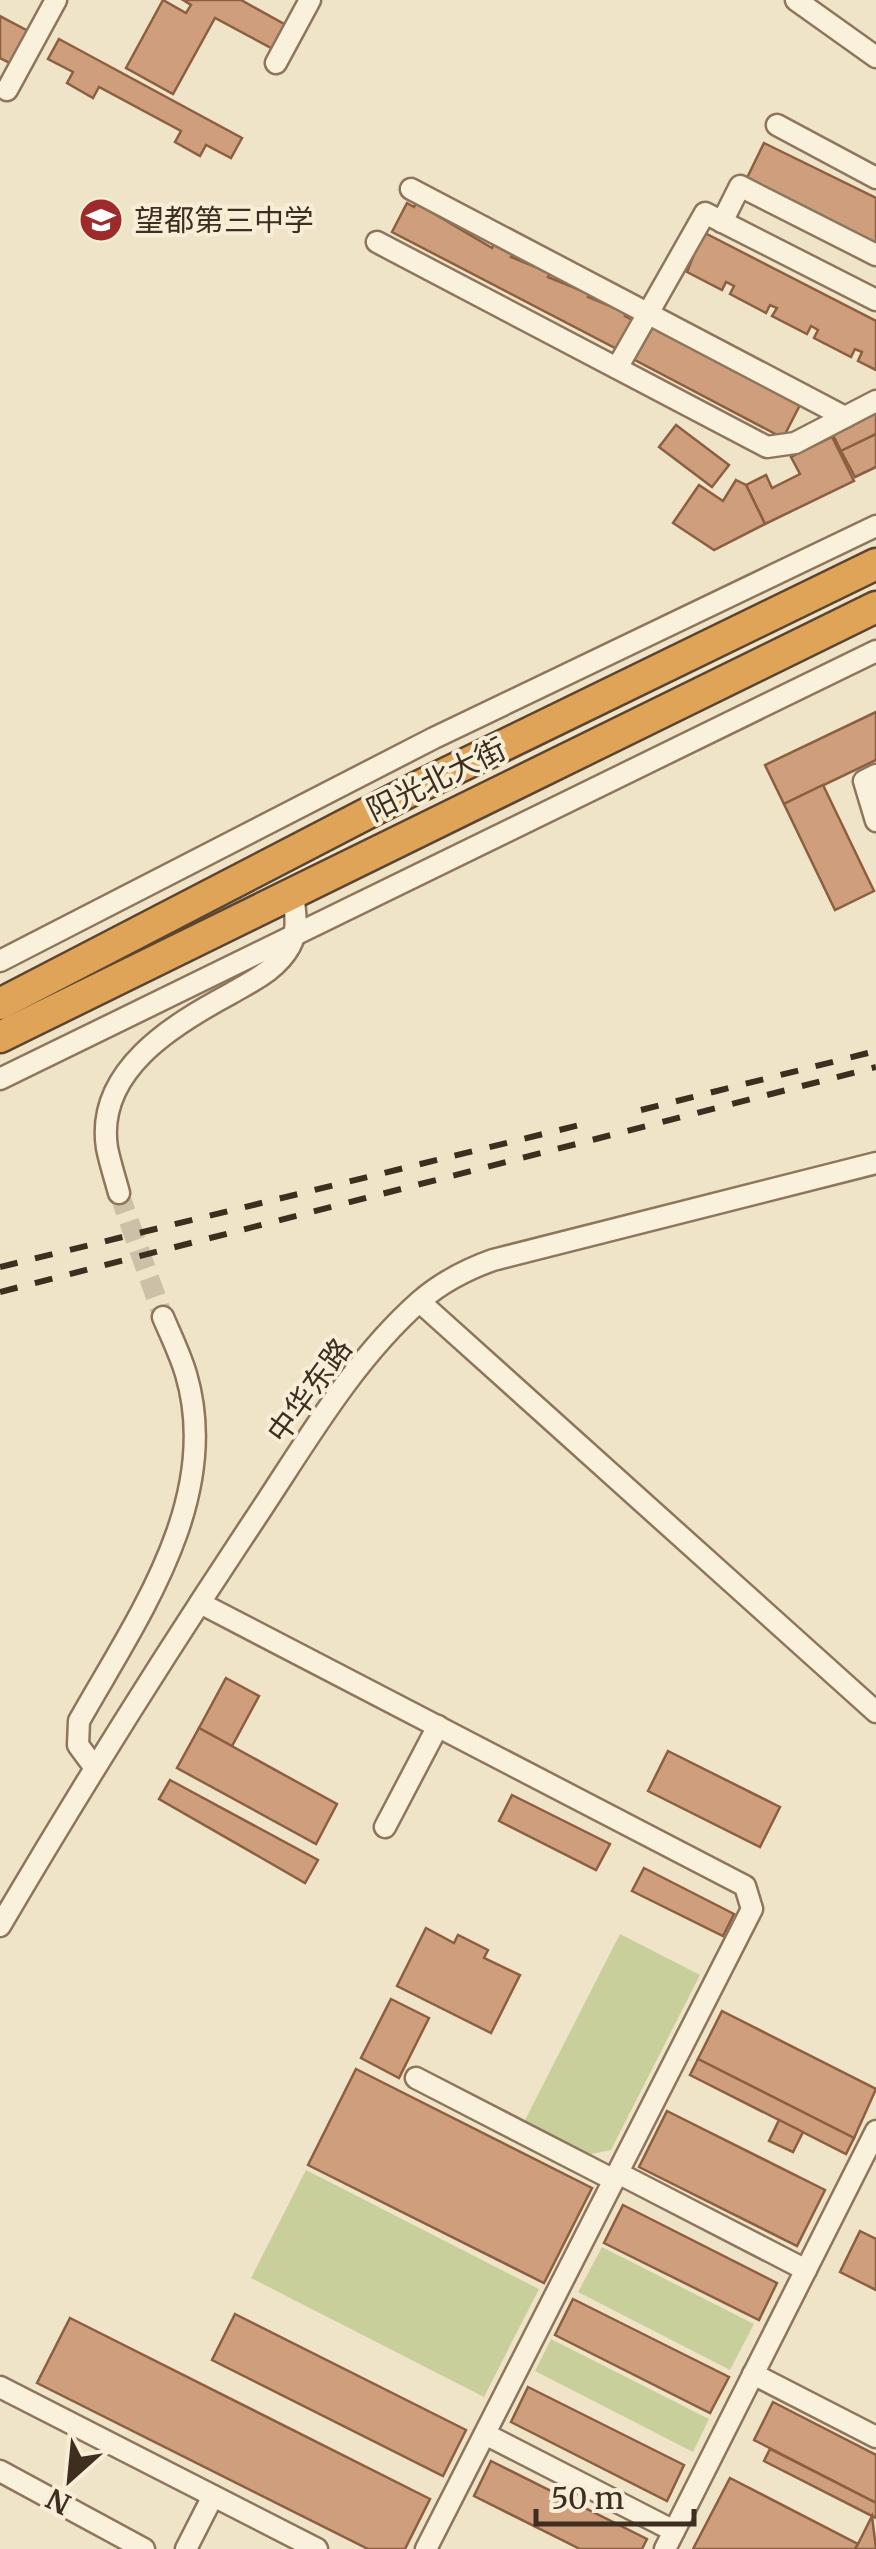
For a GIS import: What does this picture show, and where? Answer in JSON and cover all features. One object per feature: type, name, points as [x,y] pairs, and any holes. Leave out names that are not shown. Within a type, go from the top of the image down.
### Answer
[{"type":"highway","name":"阳光北大街","points":[[0,1004],[418,787],[876,564]]},
{"type":"highway","name":"阳光北大街","points":[[0,1037],[876,607]]},
{"type":"street","points":[[7,90],[56,0]]},
{"type":"street","points":[[796,0],[876,58]]},
{"type":"street","points":[[276,62],[303,2]]},
{"type":"street","points":[[777,126],[876,178]]},
{"type":"street","points":[[722,222],[740,186],[876,255]]},
{"type":"street","points":[[411,188],[845,417]]},
{"type":"street","points":[[617,368],[705,213],[876,300]]},
{"type":"street","points":[[377,242],[767,447],[795,444],[876,401]]},
{"type":"street","points":[[0,961],[434,738],[876,526]]},
{"type":"street","points":[[0,1080],[876,652]]},
{"type":"street","points":[[876,775],[864,781],[864,791],[876,821]]},
{"type":"street","points":[[119,1193],[106,1144],[114,1102],[132,1065],[169,1027],[264,974],[281,959],[297,923],[293,893]]},
{"type":"street","name":"中华东路","points":[[0,1926],[200,1603],[347,1383],[420,1302],[460,1272],[492,1260],[876,1163]]},
{"type":"street","points":[[420,1302],[876,1712]]},
{"type":"street","points":[[95,1768],[78,1745],[79,1721],[162,1573],[188,1490],[192,1406],[186,1374],[164,1317]]},
{"type":"street","points":[[200,1603],[745,1886],[751,1897],[752,1909],[426,2549]]},
{"type":"street","points":[[386,1827],[438,1726]]},
{"type":"street","points":[[416,2078],[806,2270]]},
{"type":"street","points":[[484,2434],[670,2540],[876,2131]]},
{"type":"street","points":[[753,2374],[876,2438]]},
{"type":"street","points":[[0,2387],[316,2549]]},
{"type":"street","points":[[0,2470],[144,2549]]},
{"type":"street","points":[[186,2549],[213,2496]]},
{"type":"green space","points":[[620,1934],[700,1975],[611,2150],[587,2155],[524,2122]]},
{"type":"green space","points":[[306,2170],[539,2289],[484,2397],[251,2278]]},
{"type":"green space","points":[[602,2247],[754,2324],[730,2370],[578,2292]]},
{"type":"green space","points":[[551,2339],[709,2419],[693,2452],[535,2371]]},
{"type":"building","points":[[163,0],[186,13],[191,5],[183,0],[241,0],[286,25],[273,49],[215,18],[173,94],[126,68]]},
{"type":"building","points":[[0,16],[30,32],[12,64],[0,58]]},
{"type":"building","points":[[59,39],[242,138],[231,158],[206,145],[200,156],[175,142],[181,131],[99,87],[93,98],[67,83],[73,72],[48,59]]},
{"type":"building","points":[[764,143],[876,198],[876,244],[746,180]]},
{"type":"building","points":[[407,203],[414,207],[416,203],[492,248],[494,244],[513,254],[511,257],[550,273],[548,277],[627,313],[625,316],[634,321],[619,350],[392,232]]},
{"type":"building","points":[[703,232],[876,321],[876,370],[858,361],[862,352],[855,349],[851,357],[814,338],[818,330],[811,326],[807,334],[772,316],[777,308],[770,305],[766,313],[730,294],[734,286],[726,282],[722,290],[687,272]]},
{"type":"building","points":[[652,323],[802,401],[783,438],[633,359]]},
{"type":"building","points":[[876,411],[876,434],[841,451],[832,433]]},
{"type":"building","points":[[676,425],[729,465],[712,487],[659,447]]},
{"type":"building","points":[[876,434],[876,467],[855,477],[841,451]]},
{"type":"building","points":[[832,437],[854,481],[765,524],[746,485],[766,475],[772,488],[800,474],[791,457]]},
{"type":"building","points":[[736,480],[746,485],[765,524],[714,550],[673,523],[699,485],[723,501]]},
{"type":"building","points":[[876,712],[876,760],[784,804],[765,765]]},
{"type":"building","points":[[823,785],[874,891],[835,910],[784,804]]},
{"type":"building","points":[[226,1678],[259,1696],[232,1746],[199,1728]]},
{"type":"building","points":[[199,1728],[337,1804],[316,1844],[177,1768]]},
{"type":"building","points":[[668,1751],[780,1807],[760,1847],[648,1791]]},
{"type":"building","points":[[170,1780],[318,1860],[305,1883],[159,1799]]},
{"type":"building","points":[[512,1795],[610,1844],[596,1870],[499,1821]]},
{"type":"building","points":[[644,1868],[734,1914],[723,1936],[632,1891]]},
{"type":"building","points":[[426,1928],[454,1943],[458,1935],[488,1950],[484,1958],[520,1975],[491,2033],[397,1986]]},
{"type":"building","points":[[391,1999],[429,2018],[399,2078],[361,2058]]},
{"type":"building","points":[[722,2011],[876,2089],[854,2138],[698,2059]]},
{"type":"building","points":[[698,2059],[854,2138],[846,2154],[690,2075]]},
{"type":"building","points":[[356,2069],[592,2188],[544,2283],[308,2165]]},
{"type":"building","points":[[667,2111],[825,2190],[797,2246],[639,2167]]},
{"type":"building","points":[[779,2120],[803,2132],[793,2152],[769,2141]]},
{"type":"building","points":[[623,2205],[777,2283],[759,2320],[604,2243]]},
{"type":"building","points":[[860,2231],[876,2239],[876,2290],[840,2272]]},
{"type":"building","points":[[573,2299],[729,2377],[710,2413],[555,2335]]},
{"type":"building","points":[[235,2314],[466,2430],[443,2476],[212,2360]]},
{"type":"building","points":[[70,2318],[430,2499],[405,2549],[368,2549],[37,2383]]},
{"type":"building","points":[[528,2387],[684,2465],[667,2501],[511,2422]]},
{"type":"building","points":[[773,2402],[876,2455],[876,2503],[754,2440]]},
{"type":"building","points":[[770,2449],[876,2503],[876,2518],[764,2461]]},
{"type":"building","points":[[491,2461],[647,2539],[642,2549],[580,2549],[474,2496]]},
{"type":"building","points":[[730,2478],[858,2544],[855,2549],[693,2549]]},
{"type":"building","points":[[872,2516],[876,2549],[855,2549],[858,2544]]},
{"type":"tunnel","points":[[119,1193],[163,1317]]},
{"type":"railway","points":[[641,1110],[876,1051]]},
{"type":"railway","points":[[0,1292],[876,1067]]},
{"type":"railway","points":[[0,1267],[588,1123]]},
{"type":"place","name":"望都第三中学","points":[[101,220]]}]
